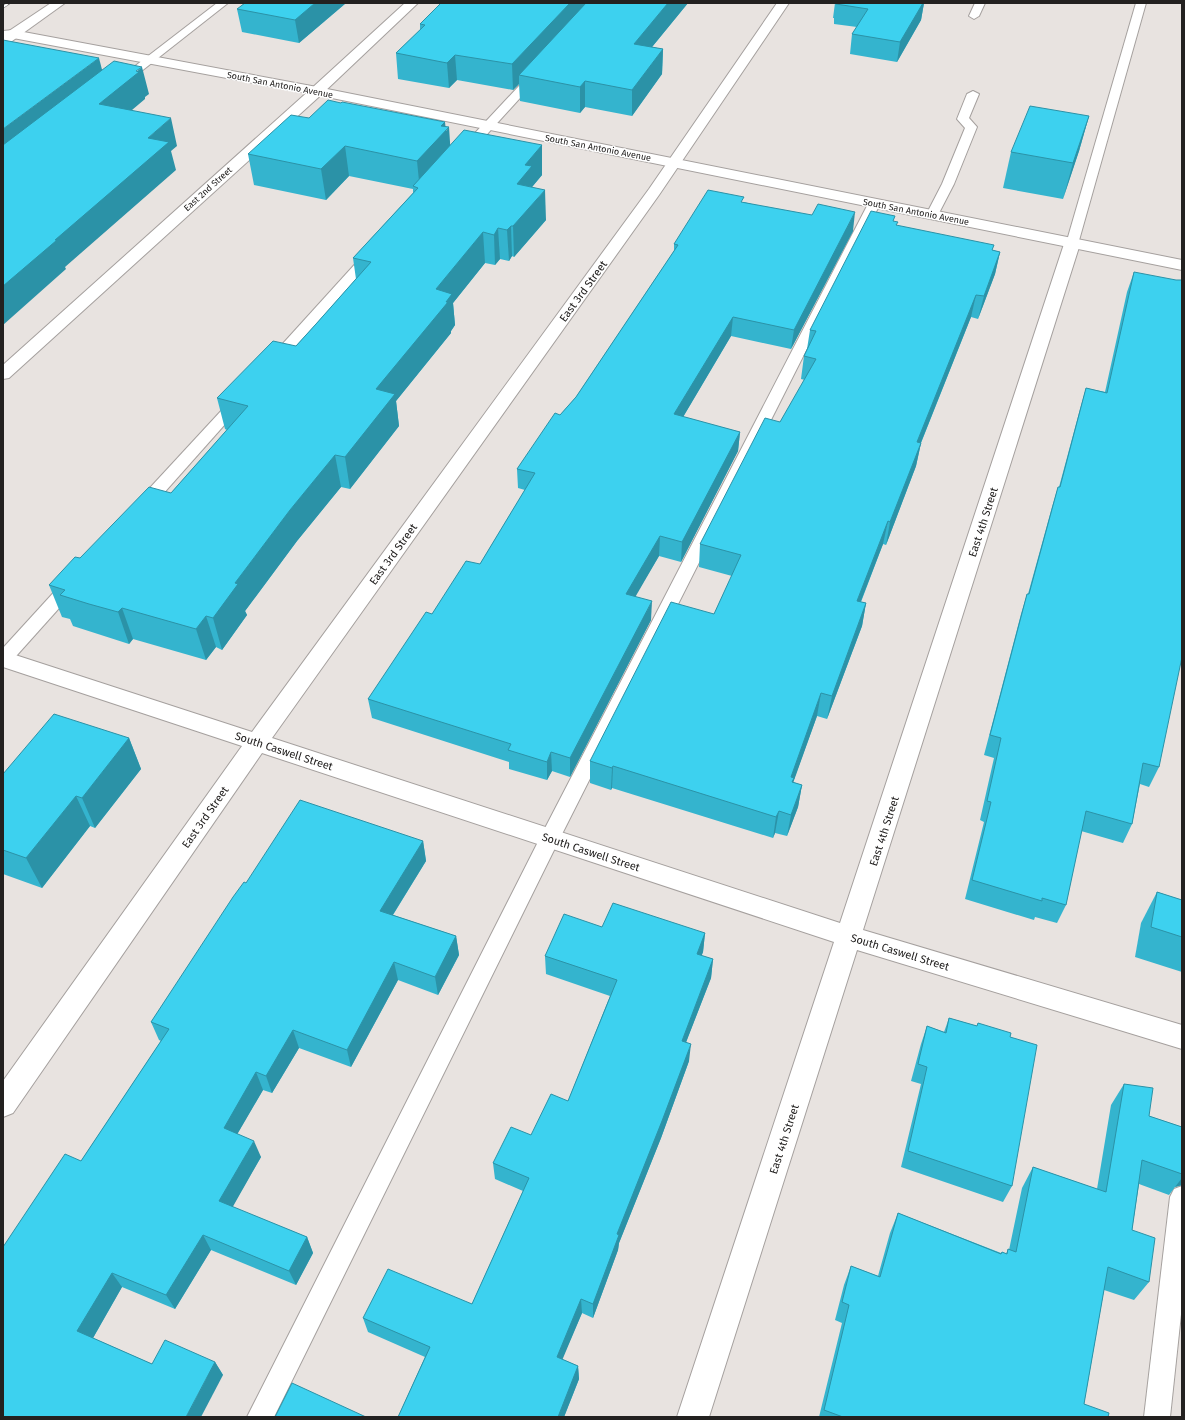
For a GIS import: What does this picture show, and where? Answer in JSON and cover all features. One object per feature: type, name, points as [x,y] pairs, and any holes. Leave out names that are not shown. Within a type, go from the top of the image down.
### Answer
[{"type":"street","points":[[6,35],[59,3]]},
{"type":"street","name":"East 2nd Street","points":[[3,374],[317,91],[412,3]]},
{"type":"street","name":"East 3rd Street","points":[[3,1104],[257,742],[675,163],[783,3]]},
{"type":"street","name":"South San Antonio Avenue","points":[[6,35],[317,91],[1072,244],[1182,264]]},
{"type":"street","name":"East 4th Street","points":[[693,1417],[850,937],[1072,244]]},
{"type":"street","name":"South Caswell Street","points":[[3,659],[850,937],[1182,1037]]},
{"type":"lane","points":[[113,88],[224,3]]},
{"type":"lane","points":[[974,16],[980,3]]},
{"type":"lane","points":[[1072,244],[1120,69],[1141,3]]},
{"type":"lane","points":[[456,161],[547,62]]},
{"type":"lane","points":[[932,215],[948,184],[971,127],[963,119],[973,94]]},
{"type":"lane","points":[[260,1417],[550,838],[874,204]]},
{"type":"lane","points":[[265,372],[382,243]]},
{"type":"lane","points":[[131,518],[249,390]]},
{"type":"lane","points":[[3,659],[83,571]]},
{"type":"lane","points":[[1157,1417],[1182,1197]]},
{"type":"building","points":[[245,3],[315,3],[295,20],[237,9]]},
{"type":"building","points":[[441,3],[570,3],[512,64],[455,55],[447,63],[396,53],[425,25],[420,24]]},
{"type":"building","points":[[586,3],[668,3],[634,44],[663,49],[632,90],[585,81],[580,87],[519,75]]},
{"type":"building","points":[[923,3],[900,42],[852,34],[868,9],[836,4]]},
{"type":"building","points":[[3,40],[99,58],[3,129]]},
{"type":"building","points":[[114,61],[142,67],[136,71],[139,72],[99,104],[171,118],[148,138],[169,142],[3,286],[3,145]]},
{"type":"building","points":[[328,100],[445,122],[441,126],[449,127],[417,161],[345,146],[321,169],[248,154],[291,115],[309,118]]},
{"type":"building","points":[[1030,106],[1089,116],[1073,163],[1011,152]]},
{"type":"building","points":[[464,130],[542,145],[525,165],[532,166],[517,184],[545,190],[513,226],[507,230],[498,228],[494,235],[483,232],[436,289],[452,294],[446,302],[448,302],[376,389],[395,394],[345,457],[335,455],[290,510],[235,583],[238,584],[213,618],[206,616],[196,629],[122,608],[118,612],[60,595],[65,590],[49,585],[75,557],[80,558],[149,487],[171,493],[248,406],[217,398],[273,341],[296,346],[371,262],[353,258],[418,188],[413,186]]},
{"type":"building","points":[[708,190],[744,197],[741,202],[812,215],[818,204],[855,212],[794,330],[733,317],[674,414],[740,432],[682,542],[660,536],[626,594],[652,601],[570,758],[551,752],[547,762],[508,750],[511,744],[368,699],[426,612],[432,614],[466,561],[480,564],[535,473],[517,469],[555,413],[560,415],[576,397],[678,245],[674,244]]},
{"type":"building","points":[[871,211],[895,216],[893,221],[898,222],[896,225],[994,245],[992,250],[1000,252],[984,296],[976,295],[917,442],[921,443],[890,522],[888,521],[857,601],[866,603],[832,696],[821,693],[791,777],[794,778],[792,782],[802,785],[791,815],[779,811],[776,817],[613,766],[612,768],[590,761],[671,602],[714,614],[741,555],[700,544],[765,418],[780,422],[816,359],[804,356],[816,331],[810,330]]},
{"type":"building","points":[[1134,272],[1182,280],[1182,657],[1159,767],[1143,763],[1132,824],[1086,811],[1066,905],[1042,898],[1042,901],[972,880],[991,802],[987,801],[1001,738],[990,735],[1027,594],[1029,594],[1058,487],[1060,487],[1086,388],[1107,393]]},
{"type":"building","points":[[54,714],[129,738],[82,798],[76,796],[26,858],[3,850],[3,774]]},
{"type":"building","points":[[300,800],[423,841],[380,911],[456,936],[435,977],[394,962],[347,1050],[293,1030],[266,1076],[256,1072],[224,1128],[254,1141],[219,1201],[307,1237],[289,1271],[203,1235],[166,1295],[112,1273],[77,1331],[152,1364],[165,1340],[215,1362],[186,1417],[3,1417],[3,1247],[65,1154],[81,1161],[169,1029],[151,1022],[233,897],[244,882],[246,883]]},
{"type":"building","points":[[1157,892],[1182,900],[1182,937],[1151,927]]},
{"type":"building","points":[[613,903],[705,933],[697,954],[713,959],[682,1041],[691,1044],[617,1234],[619,1235],[593,1304],[581,1299],[557,1357],[578,1366],[558,1417],[398,1417],[430,1347],[363,1318],[388,1269],[472,1304],[529,1178],[493,1163],[511,1127],[531,1135],[551,1094],[568,1101],[617,980],[545,956],[564,914],[602,927]]},
{"type":"building","points":[[949,1018],[977,1026],[978,1023],[1011,1033],[1010,1037],[1037,1045],[1012,1186],[908,1151],[927,1067],[918,1064],[927,1026],[946,1033]]},
{"type":"building","points":[[1124,1084],[1153,1088],[1149,1116],[1182,1127],[1182,1174],[1142,1160],[1132,1230],[1155,1238],[1149,1282],[1108,1267],[1084,1404],[1109,1413],[1108,1417],[843,1417],[824,1410],[849,1305],[842,1302],[851,1266],[880,1277],[898,1213],[1001,1254],[1002,1252],[1007,1254],[1008,1249],[1016,1252],[1033,1167],[1106,1192]]},
{"type":"building","points":[[292,1383],[366,1417],[275,1417]]},
{"type":"railway","points":[[3,7],[9,3]]}]
